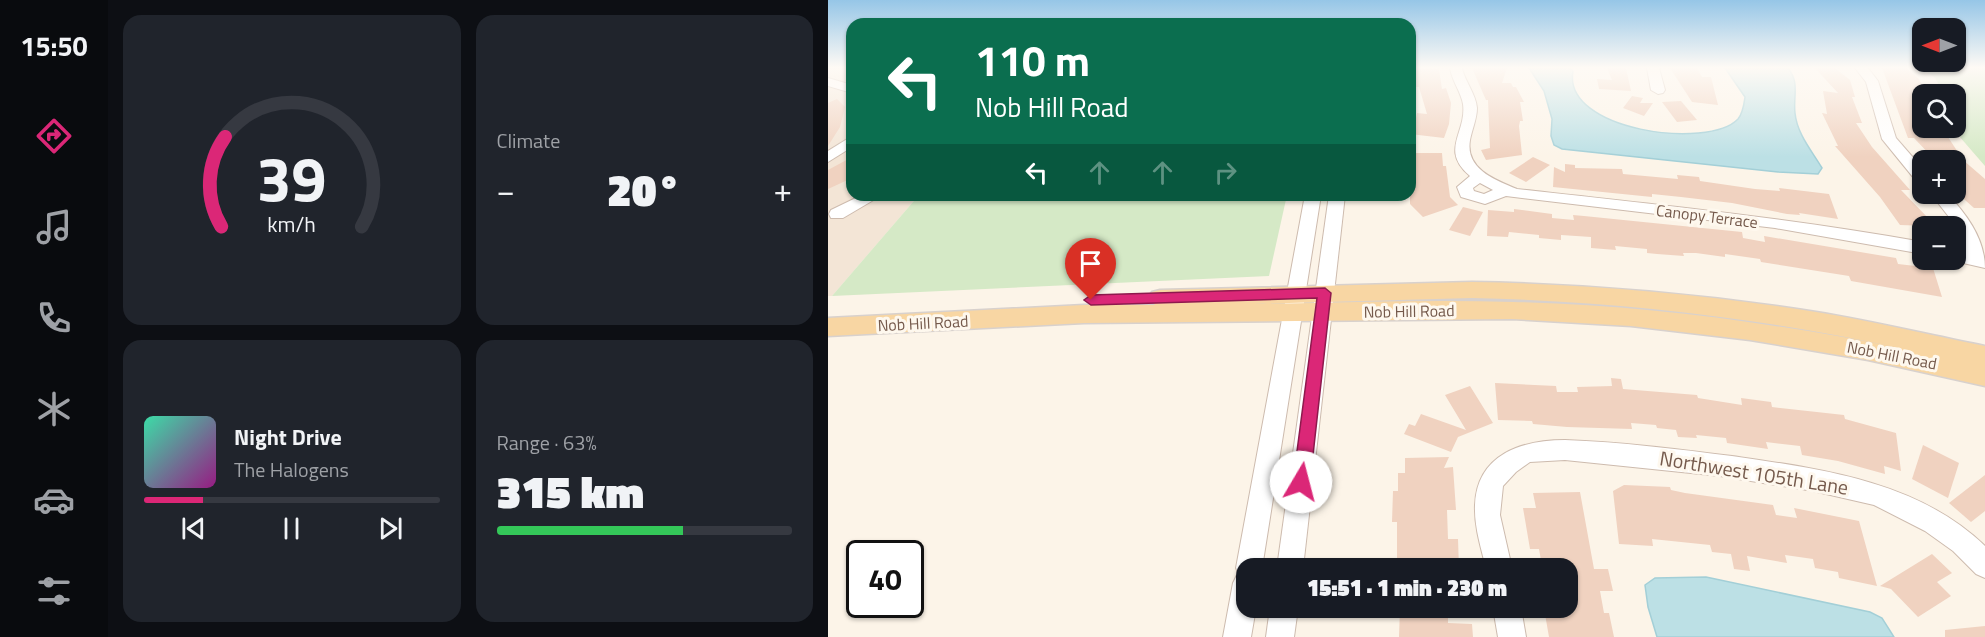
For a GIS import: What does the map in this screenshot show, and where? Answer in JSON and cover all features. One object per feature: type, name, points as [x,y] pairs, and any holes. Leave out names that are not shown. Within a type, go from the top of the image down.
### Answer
[{"type":"main road","name":"Nob Hill Road","points":[[1323,302],[1515,290],[1649,300],[1818,321],[1985,356]]},
{"type":"main road","name":"Nob Hill Road","points":[[828,327],[878,319],[1084,314],[1295,302],[1512,310],[1660,318],[1824,342],[1985,376]]},
{"type":"main road","name":"Nob Hill Road","points":[[828,312],[878,319]]},
{"type":"street","name":"Canopy Terrace","points":[[1468,98],[1470,109],[1461,150],[1464,158],[1493,184],[1532,197],[1796,226],[1912,247]]},
{"type":"street","points":[[1877,98],[1889,139],[1912,166]]},
{"type":"street","points":[[828,158],[846,144]]},
{"type":"street","points":[[831,218],[863,201]]},
{"type":"street","points":[[1251,558],[1312,201]]},
{"type":"street","points":[[1291,558],[1336,201]]},
{"type":"street","points":[[1949,204],[1967,228],[1981,261]]},
{"type":"street","points":[[1966,258],[1981,261]]},
{"type":"street","name":"Northwest 105th Lane","points":[[1497,558],[1488,522],[1488,501],[1492,483],[1504,468],[1527,452],[1606,453],[1689,460],[1849,488],[1900,502],[1953,536],[1985,565]]},
{"type":"street","points":[[1237,637],[1240,618]]},
{"type":"street","points":[[1280,637],[1283,618]]},
{"type":"street","points":[[1509,618],[1512,637]]},
{"type":"shaded area","points":[[828,98],[846,98],[846,201],[914,201],[832,296],[828,296]]},
{"type":"green space","points":[[1966,98],[1985,98],[1985,166],[1961,138],[1966,138]]},
{"type":"green space","points":[[914,201],[1286,201],[1269,276],[832,296]]},
{"type":"water","points":[[1546,98],[1581,98],[1590,108],[1613,121],[1641,129],[1670,133],[1698,133],[1722,128],[1738,119],[1745,98],[1795,98],[1796,121],[1822,168],[1818,174],[1778,172],[1562,149],[1554,145],[1551,136],[1552,119]]},
{"type":"water","points":[[1706,577],[1870,612],[1882,618],[1894,637],[1657,637],[1648,607],[1645,585],[1655,578]]},
{"type":"building","points":[[1422,98],[1449,98],[1451,103],[1449,124],[1444,138],[1416,135],[1417,113],[1427,114]]},
{"type":"building","points":[[1485,98],[1522,98],[1524,102],[1520,102],[1523,121],[1520,121],[1519,126],[1522,155],[1486,160],[1481,150],[1490,148],[1488,100]]},
{"type":"building","points":[[1631,98],[1643,98],[1640,103],[1653,103],[1644,116],[1623,108]]},
{"type":"building","points":[[1689,98],[1716,98],[1718,105],[1692,102]]},
{"type":"building","points":[[1824,98],[1852,98],[1862,123],[1856,123],[1872,147],[1910,190],[1901,190],[1912,204],[1926,216],[1912,216],[1912,225],[1900,225],[1880,197],[1835,146],[1838,146],[1822,113],[1827,114]]},
{"type":"building","points":[[1893,98],[1912,98],[1912,138],[1908,138]]},
{"type":"building","points":[[837,99],[845,107],[840,127],[828,146],[828,103]]},
{"type":"building","points":[[1681,101],[1697,120],[1677,122],[1662,102]]},
{"type":"building","points":[[1914,138],[1949,138],[1956,150],[1925,150]]},
{"type":"building","points":[[1416,153],[1442,153],[1450,197],[1458,205],[1423,217],[1410,204],[1410,201],[1416,201]]},
{"type":"building","points":[[1533,157],[1550,165],[1526,182],[1509,173]]},
{"type":"building","points":[[846,160],[846,181],[828,189],[828,170]]},
{"type":"building","points":[[1966,163],[1985,179],[1985,208],[1974,208],[1966,201]]},
{"type":"building","points":[[1565,164],[1575,165],[1575,168],[1622,169],[1623,174],[1678,179],[1677,175],[1699,177],[1700,181],[1755,189],[1780,191],[1779,188],[1829,194],[1838,219],[1799,213],[1800,215],[1787,214],[1732,203],[1681,197],[1652,194],[1652,197],[1553,187],[1554,167],[1565,172]]},
{"type":"building","points":[[1463,207],[1483,212],[1470,236],[1449,230]]},
{"type":"building","points":[[1514,209],[1552,214],[1552,218],[1574,220],[1573,215],[1742,232],[1743,238],[1765,242],[1764,236],[1896,258],[1898,264],[1912,266],[1912,270],[1934,270],[1942,297],[1851,281],[1849,276],[1725,254],[1725,257],[1683,253],[1684,256],[1647,253],[1647,249],[1615,246],[1616,250],[1591,248],[1591,237],[1561,235],[1561,240],[1509,232],[1508,237],[1487,236],[1488,210],[1514,212]]},
{"type":"building","points":[[1611,378],[1621,379],[1623,389],[1697,395],[1698,398],[1742,405],[1741,398],[1771,402],[1772,407],[1844,415],[1845,419],[1896,433],[1901,471],[1884,466],[1885,474],[1838,461],[1802,455],[1800,446],[1766,442],[1768,449],[1727,443],[1726,438],[1696,435],[1697,438],[1678,437],[1676,430],[1657,428],[1656,425],[1631,423],[1632,429],[1567,427],[1533,424],[1532,421],[1498,420],[1495,383],[1556,386],[1557,392],[1578,392],[1577,387],[1612,386]]},
{"type":"building","points":[[1470,386],[1493,423],[1458,437],[1451,452],[1404,434],[1409,424],[1415,426],[1421,414],[1466,430],[1445,395]]},
{"type":"building","points":[[1923,445],[1959,463],[1948,498],[1912,479]]},
{"type":"building","points":[[1449,457],[1444,468],[1453,467],[1456,510],[1447,510],[1448,539],[1458,539],[1459,558],[1397,558],[1397,522],[1392,522],[1393,491],[1398,491],[1398,473],[1405,473],[1405,458]]},
{"type":"building","points":[[1985,475],[1985,511],[1971,522],[1949,503]]},
{"type":"building","points":[[1624,485],[1670,487],[1671,490],[1685,493],[1773,505],[1776,515],[1797,518],[1794,508],[1859,521],[1877,586],[1839,578],[1838,572],[1815,568],[1813,559],[1785,555],[1787,563],[1747,556],[1750,571],[1734,569],[1731,554],[1712,552],[1710,545],[1652,539],[1653,546],[1619,544],[1613,491]]},
{"type":"building","points":[[1580,492],[1594,569],[1608,569],[1613,591],[1600,591],[1604,613],[1609,613],[1614,637],[1549,637],[1546,618],[1578,618],[1578,558],[1541,558],[1539,549],[1530,549],[1523,508],[1536,508],[1533,493]]},
{"type":"building","points":[[1932,554],[1952,573],[1937,582],[1951,596],[1918,617],[1891,589],[1880,586]]},
{"type":"building","points":[[1400,618],[1448,618],[1448,623],[1472,624],[1473,637],[1399,637]]},
{"type":"building","points":[[1985,626],[1985,637],[1945,637],[1945,630]]},
{"type":"route","points":[[1091,300],[1325,293],[1301,482]]}]
